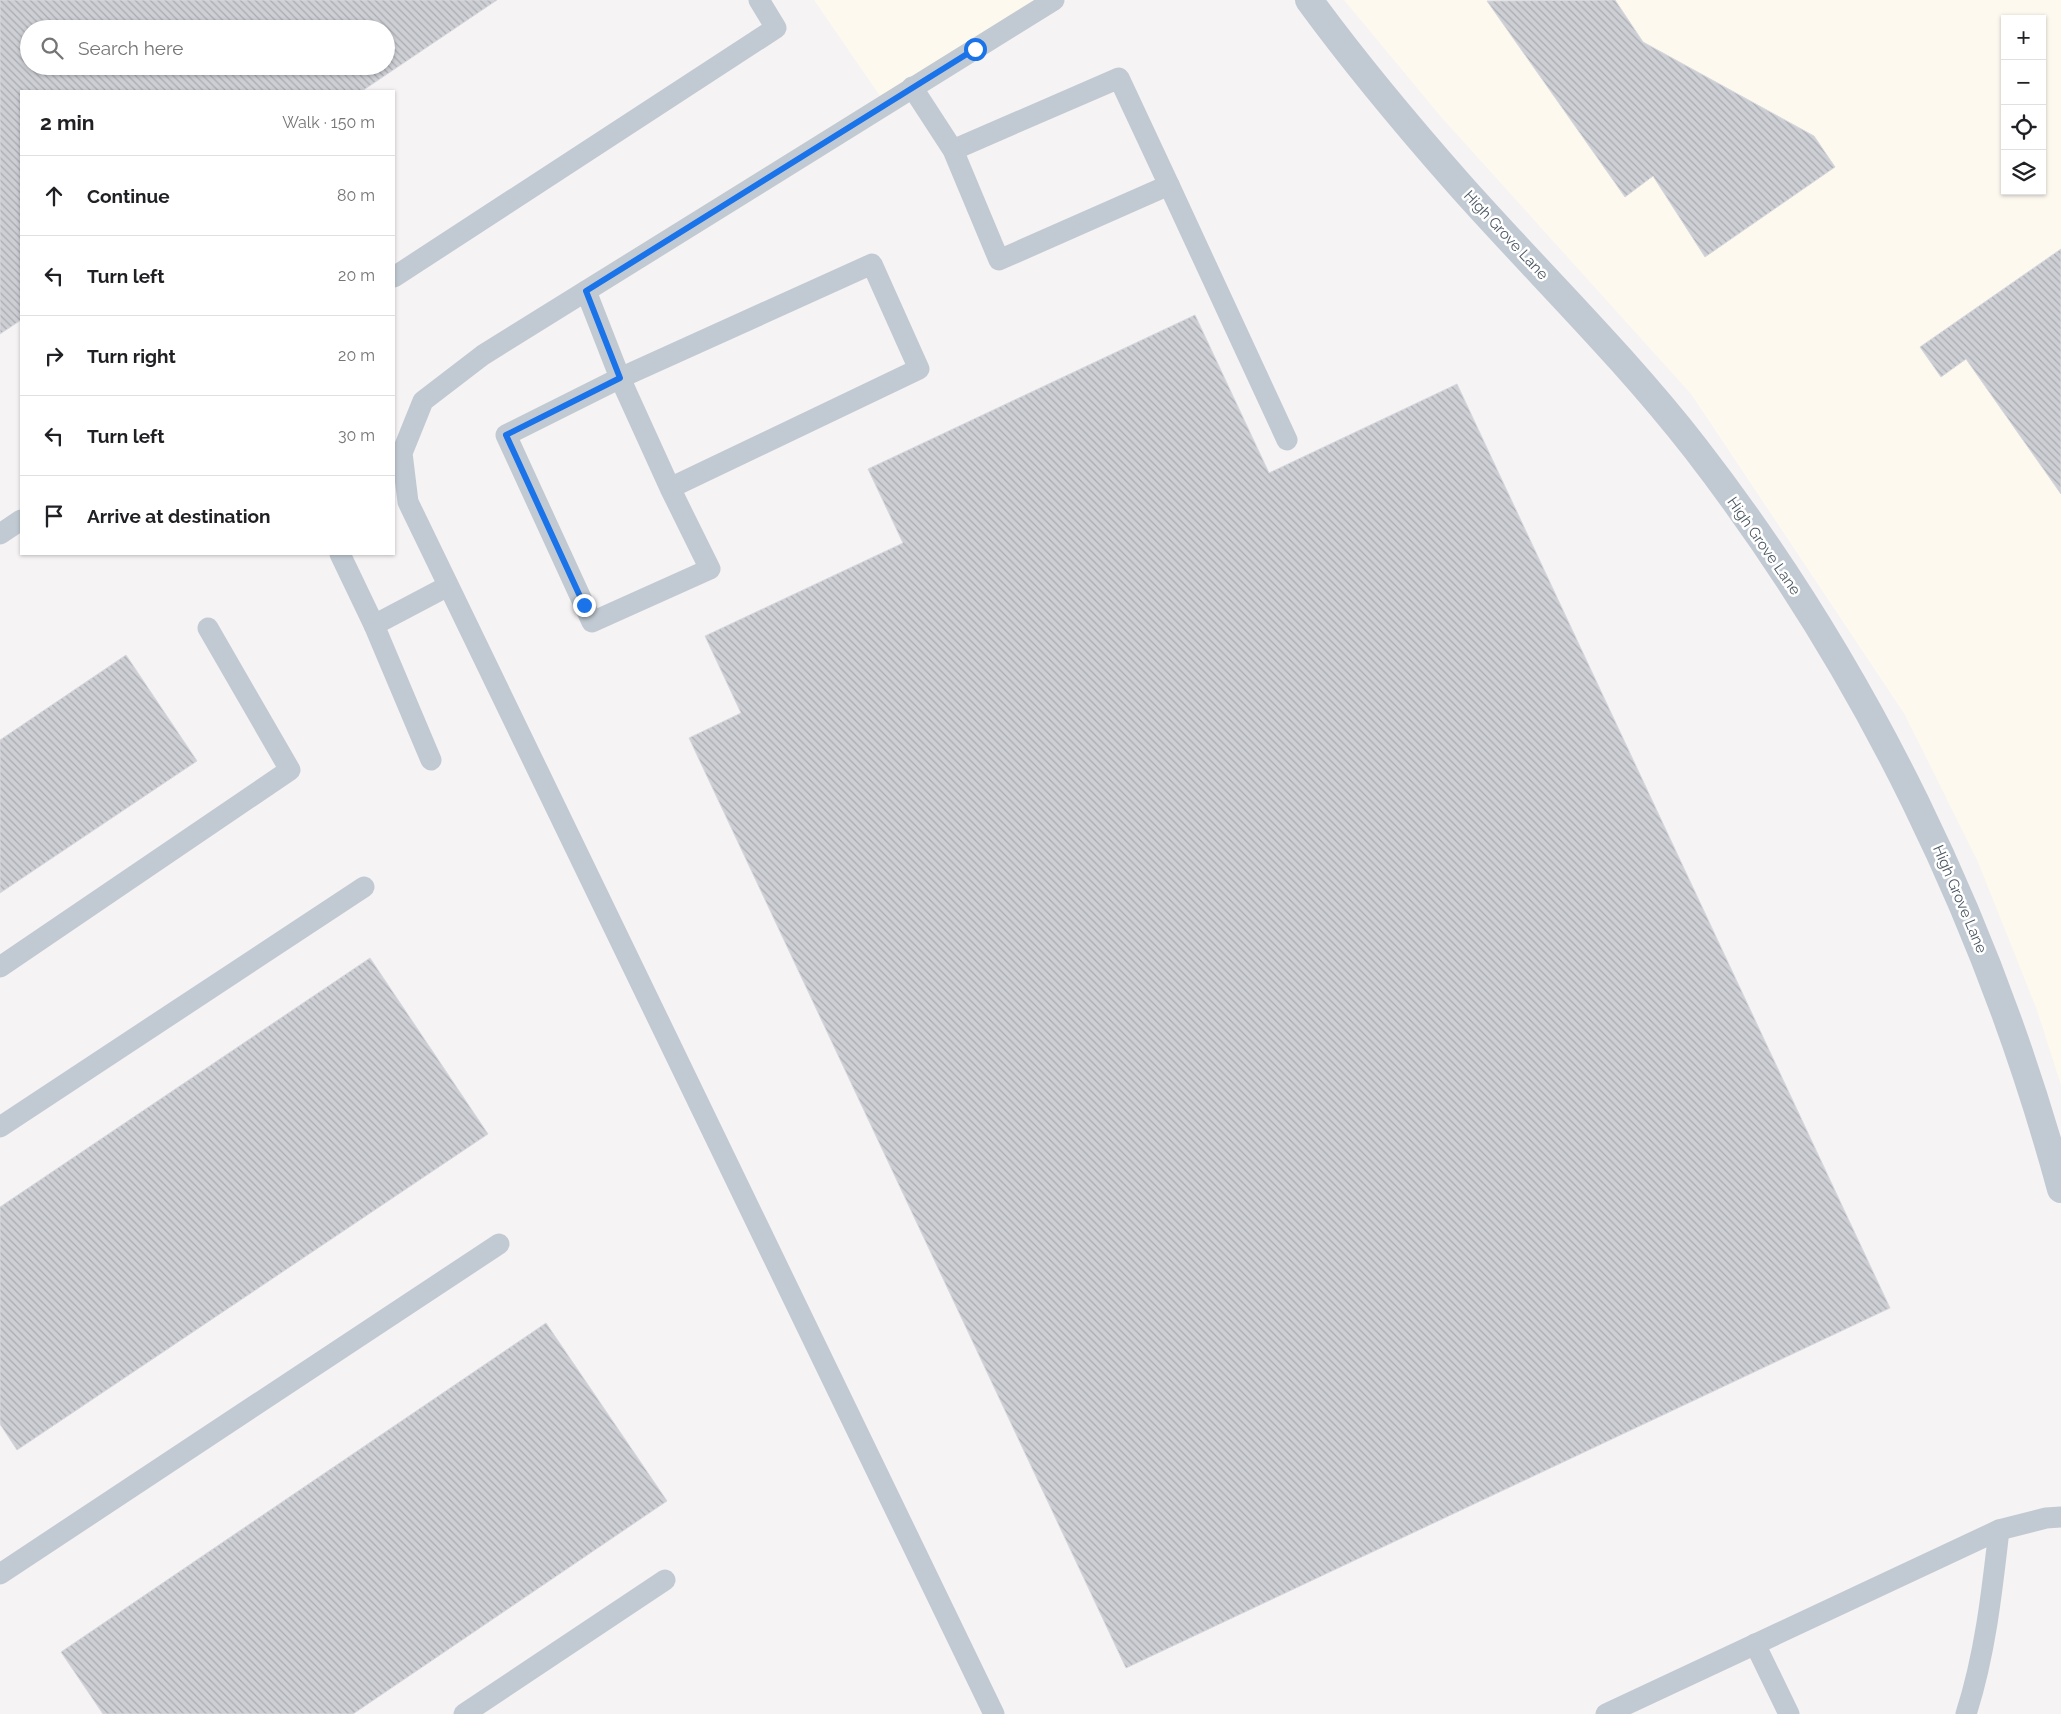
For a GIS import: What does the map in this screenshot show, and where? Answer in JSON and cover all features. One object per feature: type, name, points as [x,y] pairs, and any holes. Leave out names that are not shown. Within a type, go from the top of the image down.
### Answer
[{"type":"street","name":"High Grove Lane","points":[[1309,0],[1380,91],[1458,183],[1624,362],[1696,449],[1786,574],[1826,638],[1895,759],[1939,850],[1990,969],[2013,1032],[2043,1124],[2061,1189]]},
{"type":"lane","points":[[395,276],[776,28],[759,0]]},
{"type":"lane","points":[[994,1714],[408,502],[402,453],[423,400],[483,355],[1054,0]]},
{"type":"lane","points":[[953,150],[1119,78],[1287,440]]},
{"type":"lane","points":[[912,88],[953,150],[1000,260],[1170,185]]},
{"type":"lane","points":[[586,291],[620,378],[670,488],[710,569],[592,622],[506,435],[620,378],[872,264],[918,369],[670,488]]},
{"type":"lane","points":[[0,534],[20,521]]},
{"type":"lane","points":[[340,555],[374,625],[431,760]]},
{"type":"lane","points":[[374,625],[448,586]]},
{"type":"lane","points":[[0,967],[290,770],[208,628]]},
{"type":"lane","points":[[0,1126],[364,887]]},
{"type":"lane","points":[[0,1574],[499,1244]]},
{"type":"lane","points":[[1606,1714],[1999,1530],[2046,1518],[2061,1517]]},
{"type":"lane","points":[[1966,1714],[1977,1681],[1993,1582],[1999,1530]]},
{"type":"lane","points":[[464,1714],[665,1580]]},
{"type":"lane","points":[[1755,1644],[1789,1714]]},
{"type":"shaded area","points":[[814,0],[1067,0],[891,112]]},
{"type":"shaded area","points":[[1344,0],[2061,0],[2061,1085],[2037,1010],[1978,862],[1905,715],[1691,394],[1442,118]]},
{"type":"building","points":[[0,0],[497,0],[395,69],[395,20],[20,20],[20,75],[386,75],[363,90],[20,90],[20,321],[0,334]]},
{"type":"building","points":[[1615,0],[1643,42],[1814,136],[1835,167],[1705,257],[1653,176],[1625,197],[1487,1]]},
{"type":"building","points":[[2061,249],[2061,494],[1966,359],[1941,377],[1920,347]]},
{"type":"building","points":[[1195,315],[1269,473],[1457,384],[1890,1308],[1126,1668],[689,738],[741,713],[705,636],[903,543],[868,469]]},
{"type":"building","points":[[126,655],[197,761],[0,893],[0,740]]},
{"type":"building","points":[[370,958],[488,1134],[17,1450],[0,1424],[0,1207]]},
{"type":"building","points":[[546,1323],[667,1501],[353,1714],[103,1714],[61,1652]]},
{"type":"route","points":[[584,605],[506,435],[620,378],[586,291],[975,49]]}]
